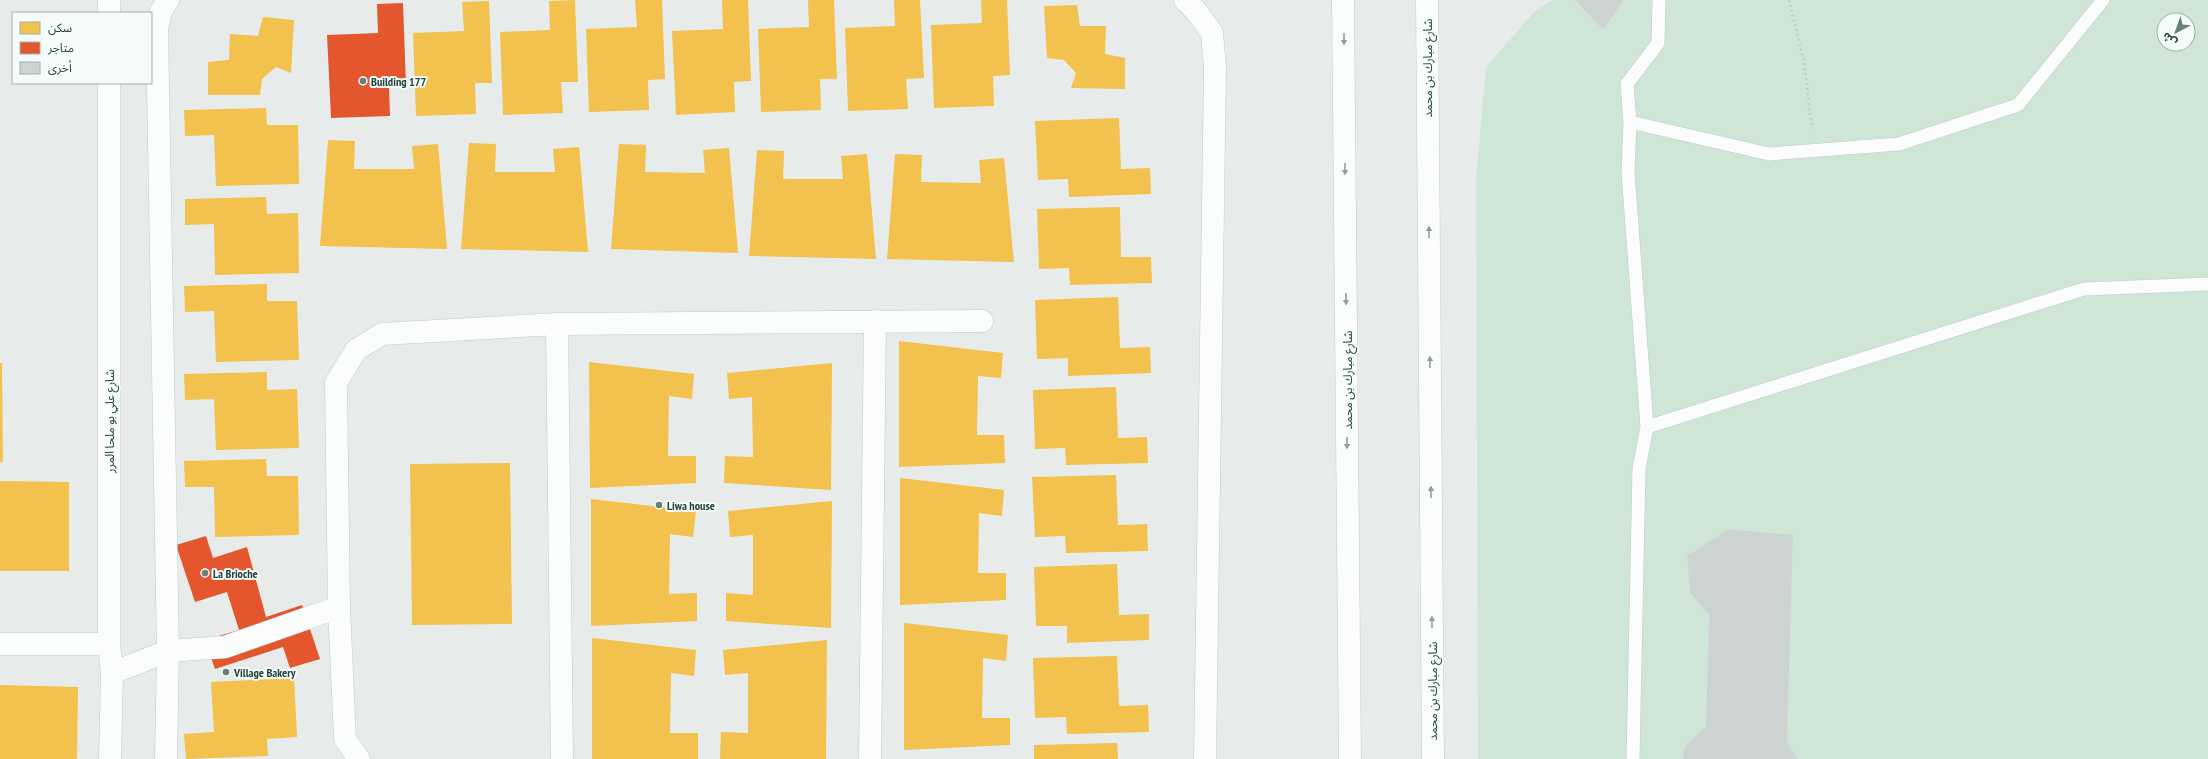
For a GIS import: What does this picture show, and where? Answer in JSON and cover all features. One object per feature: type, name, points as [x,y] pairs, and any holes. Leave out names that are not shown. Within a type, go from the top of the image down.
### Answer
[{"type":"street","points":[[109,0],[109,12]]},
{"type":"street","points":[[166,759],[168,651],[157,29],[161,11],[168,0]]},
{"type":"street","points":[[1185,0],[1197,12],[1212,34],[1215,67],[1205,759]]},
{"type":"street","name":"شارع مبارك بن محمد","points":[[1343,0],[1350,759]]},
{"type":"street","name":"شارع مبارك بن محمد","points":[[1427,0],[1433,759]]},
{"type":"street","name":"شارع علي بو ملحا المرر","points":[[109,84],[109,644],[112,673],[110,759]]},
{"type":"street","points":[[870,759],[874,321]]},
{"type":"street","points":[[359,759],[345,739],[339,607],[336,383],[356,350],[382,334],[557,324],[982,321]]},
{"type":"street","points":[[557,324],[562,759]]},
{"type":"street","points":[[112,673],[168,651],[225,647],[339,607]]},
{"type":"street","points":[[0,644],[109,644]]},
{"type":"lane","points":[[1633,759],[1639,469],[1647,428],[1628,172],[1630,122],[1627,84],[1658,43],[1659,0]]},
{"type":"lane","points":[[1630,122],[1769,154],[1899,144],[2018,105],[2104,0]]},
{"type":"lane","points":[[1647,428],[2084,289],[2208,284]]},
{"type":"path","points":[[1789,0],[1804,62],[1815,150]]},
{"type":"green space","points":[[1552,0],[1575,0],[1603,30],[1624,0],[2208,0],[2208,759],[1798,759],[1787,742],[1793,535],[1728,529],[1687,556],[1690,593],[1709,615],[1706,726],[1684,747],[1683,759],[1478,759],[1476,179],[1486,67],[1534,12]]},
{"type":"building: سكن","points":[[575,0],[578,82],[561,82],[563,113],[503,115],[500,32],[550,30],[549,1]]},
{"type":"building: سكن","points":[[635,0],[662,0],[665,79],[648,80],[649,110],[589,112],[586,29],[637,27]]},
{"type":"building: سكن","points":[[722,0],[748,0],[751,81],[734,82],[735,112],[676,115],[672,31],[723,29]]},
{"type":"building: سكن","points":[[808,0],[834,0],[837,79],[820,79],[821,110],[761,112],[758,29],[809,27]]},
{"type":"building: سكن","points":[[894,0],[920,0],[924,78],[906,79],[908,109],[848,111],[845,28],[895,26]]},
{"type":"building: سكن","points":[[981,0],[1007,0],[1010,75],[993,76],[994,106],[934,108],[931,25],[982,23]]},
{"type":"building: سكن","points":[[489,1],[492,83],[475,83],[476,114],[416,116],[413,33],[464,31],[462,2]]},
{"type":"building: سكن","points":[[1077,5],[1080,26],[1106,26],[1105,54],[1125,58],[1125,89],[1071,88],[1076,73],[1064,60],[1047,58],[1044,6]]},
{"type":"building: سكن","points":[[263,17],[294,20],[291,73],[276,67],[262,79],[260,95],[208,95],[208,62],[229,60],[230,34],[258,36]]},
{"type":"building: سكن","points":[[266,108],[267,125],[298,125],[299,184],[216,186],[214,135],[185,136],[184,110]]},
{"type":"building: سكن","points":[[1119,118],[1121,169],[1150,168],[1151,194],[1069,197],[1068,179],[1038,180],[1035,121]]},
{"type":"building: سكن","points":[[328,140],[355,141],[354,169],[414,169],[412,146],[438,144],[447,249],[320,246]]},
{"type":"building: سكن","points":[[469,143],[496,144],[495,172],[555,172],[553,149],[579,147],[588,252],[461,249]]},
{"type":"building: سكن","points":[[619,144],[646,145],[645,172],[705,173],[703,150],[729,148],[738,253],[611,249]]},
{"type":"building: سكن","points":[[757,150],[784,151],[783,179],[843,179],[841,156],[867,154],[876,259],[749,256]]},
{"type":"building: سكن","points":[[895,154],[922,155],[921,182],[981,183],[979,160],[1004,158],[1014,262],[887,259]]},
{"type":"building: سكن","points":[[266,197],[267,214],[298,213],[299,273],[215,275],[214,224],[185,225],[185,199]]},
{"type":"building: سكن","points":[[1120,207],[1121,257],[1151,257],[1152,283],[1070,285],[1069,268],[1039,269],[1037,209]]},
{"type":"building: سكن","points":[[267,284],[267,301],[297,301],[299,360],[216,362],[214,311],[185,312],[184,286]]},
{"type":"building: سكن","points":[[1118,297],[1120,348],[1150,347],[1151,373],[1068,376],[1068,358],[1037,359],[1035,300]]},
{"type":"building: سكن","points":[[899,341],[1003,353],[1001,378],[978,376],[977,435],[1004,435],[1005,463],[899,467]]},
{"type":"building: سكن","points":[[589,362],[694,374],[692,399],[669,396],[668,456],[696,456],[696,483],[590,488]]},
{"type":"building: سكن","points":[[0,363],[2,363],[3,462],[0,462]]},
{"type":"building: سكن","points":[[832,363],[831,490],[724,483],[725,456],[753,457],[752,397],[729,399],[727,373]]},
{"type":"building: سكن","points":[[267,372],[267,390],[297,389],[299,448],[216,450],[214,399],[185,400],[184,374]]},
{"type":"building: سكن","points":[[1116,387],[1118,438],[1147,437],[1148,463],[1066,465],[1065,448],[1035,449],[1033,390]]},
{"type":"building: سكن","points":[[266,459],[267,476],[298,476],[299,535],[215,537],[214,487],[185,487],[184,461]]},
{"type":"building: سكن","points":[[510,463],[512,624],[412,625],[410,464]]},
{"type":"building: سكن","points":[[1116,475],[1118,525],[1147,524],[1148,551],[1066,553],[1065,536],[1035,537],[1032,477]]},
{"type":"building: سكن","points":[[900,478],[1004,490],[1002,516],[979,513],[978,573],[1006,573],[1006,600],[900,605]]},
{"type":"building: سكن","points":[[0,481],[69,482],[69,571],[0,571]]},
{"type":"building: سكن","points":[[591,499],[696,511],[693,537],[670,534],[669,594],[697,593],[697,621],[591,626]]},
{"type":"building: سكن","points":[[832,501],[831,628],[726,621],[726,593],[753,595],[753,535],[730,537],[728,511]]},
{"type":"building: سكن","points":[[1117,564],[1119,615],[1149,614],[1149,640],[1067,643],[1067,626],[1036,626],[1034,567]]},
{"type":"building: سكن","points":[[904,623],[1008,635],[1006,661],[983,658],[982,718],[1010,718],[1010,745],[904,750]]},
{"type":"building: سكن","points":[[592,638],[696,650],[694,676],[671,673],[670,733],[698,733],[698,759],[592,759]]},
{"type":"building: سكن","points":[[827,640],[826,759],[720,759],[721,732],[748,733],[748,673],[725,675],[723,650]]},
{"type":"building: سكن","points":[[1117,656],[1119,706],[1148,705],[1149,732],[1067,734],[1066,717],[1035,718],[1033,658]]},
{"type":"building: سكن","points":[[294,678],[297,737],[267,739],[268,756],[186,759],[184,734],[214,732],[211,682]]},
{"type":"building: سكن","points":[[0,685],[78,687],[77,759],[0,759]]},
{"type":"building: سكن","points":[[1117,743],[1118,759],[1034,759],[1034,745]]},
{"type":"building: متاجر","points":[[403,3],[406,85],[389,86],[390,116],[331,118],[327,35],[378,33],[377,4]]},
{"type":"building: متاجر","points":[[206,536],[213,558],[247,547],[266,617],[302,605],[320,659],[290,668],[283,647],[215,669],[205,640],[239,630],[227,592],[195,602],[176,545]]},
{"type":"building: أخرى","points":[[1575,0],[1624,0],[1603,30]]},
{"type":"building: أخرى","points":[[1728,529],[1793,535],[1787,742],[1798,759],[1683,759],[1684,747],[1706,726],[1709,615],[1690,593],[1687,556]]},
{"type":"place","name":"Building 177","points":[[363,81]]},
{"type":"place","name":"Liwa house","points":[[659,505]]},
{"type":"place","name":"La Brioche","points":[[205,573]]},
{"type":"place","name":"Village Bakery","points":[[226,672]]}]
